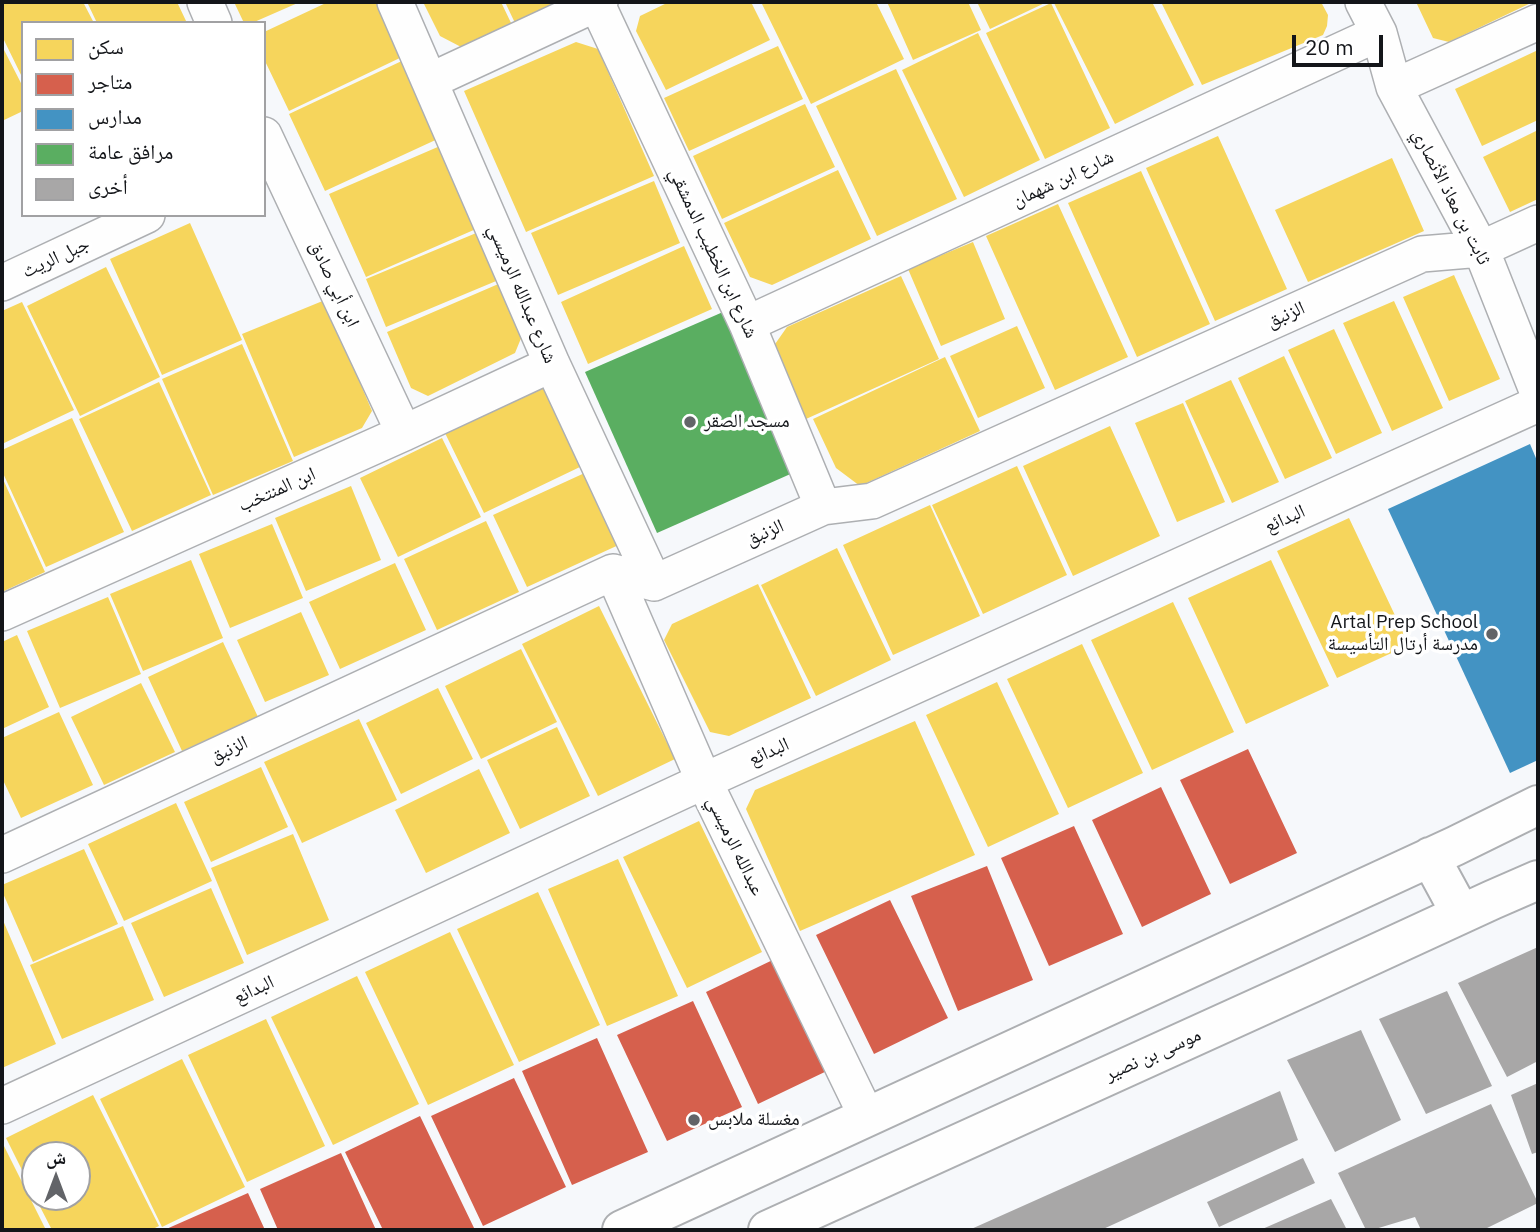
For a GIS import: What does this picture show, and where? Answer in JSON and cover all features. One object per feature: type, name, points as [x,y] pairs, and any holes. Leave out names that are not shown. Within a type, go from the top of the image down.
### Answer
[{"type":"street","points":[[205,2],[213,21]]},
{"type":"street","name":"شارع عبدالله الرميسي","points":[[396,2],[552,364],[654,583]]},
{"type":"street","points":[[430,80],[598,2]]},
{"type":"street","name":"شارع ابن الخطيب الدمشقي","points":[[598,2],[747,324],[824,507]]},
{"type":"street","name":"ثابت بن معاذ الأنصاري","points":[[1363,2],[1379,33],[1394,87],[1481,249],[1538,393]]},
{"type":"street","points":[[1394,87],[1538,22]]},
{"type":"street","name":"شارع ابن شهمان","points":[[747,324],[1379,33]]},
{"type":"street","name":"ابن أبي صادق","points":[[267,151],[404,433]]},
{"type":"street","name":"جبل الريث","points":[[2,283],[143,217]]},
{"type":"street","name":"الزنبق","points":[[654,583],[824,507],[872,501],[1422,254],[1481,249],[1538,223]]},
{"type":"street","name":"ابن المنتخب","points":[[2,613],[552,364]]},
{"type":"street","name":"البدائع","points":[[2,1106],[704,781],[1538,404]]},
{"type":"street","points":[[613,572],[654,583]]},
{"type":"street","name":"الزنبق","points":[[2,855],[613,572]]},
{"type":"street","name":"عبدالله الرميسي","points":[[613,572],[704,781],[867,1117]]},
{"type":"street","points":[[622,1230],[1538,805]]},
{"type":"street","points":[[1430,857],[1461,914]]},
{"type":"street","name":"موسى بن نصير","points":[[768,1230],[1538,880]]},
{"type":"building: سكن","points":[[2,2],[83,2],[93,21],[21,21],[21,75],[2,36]]},
{"type":"building: سكن","points":[[87,2],[177,2],[186,21],[96,21]]},
{"type":"building: سكن","points":[[234,2],[300,2],[257,21],[243,21]]},
{"type":"building: سكن","points":[[328,2],[379,2],[404,56],[289,111],[266,63],[266,31]]},
{"type":"building: سكن","points":[[423,2],[501,2],[512,25],[463,48],[440,36]]},
{"type":"building: سكن","points":[[505,2],[561,2],[515,23]]},
{"type":"building: سكن","points":[[669,2],[751,2],[770,40],[666,90],[636,31],[640,16]]},
{"type":"building: سكن","points":[[761,2],[876,2],[904,59],[811,104]]},
{"type":"building: سكن","points":[[887,2],[968,2],[981,30],[913,60]]},
{"type":"building: سكن","points":[[977,2],[1047,2],[990,29]]},
{"type":"building: سكن","points":[[1152,2],[1194,85],[1115,124],[1054,3]]},
{"type":"building: سكن","points":[[1161,2],[1321,2],[1328,15],[1327,26],[1323,35],[1202,85]]},
{"type":"building: سكن","points":[[1416,2],[1533,2],[1449,42],[1433,38]]},
{"type":"building: سكن","points":[[1051,3],[1110,128],[1045,159],[986,33]]},
{"type":"building: سكن","points":[[978,33],[1040,160],[964,197],[902,70]]},
{"type":"building: سكن","points":[[576,42],[598,49],[654,176],[526,232],[464,91]]},
{"type":"building: سكن","points":[[2,46],[21,83],[21,112],[2,121]]},
{"type":"building: سكن","points":[[778,46],[803,99],[689,151],[664,98]]},
{"type":"building: سكن","points":[[1538,50],[1538,120],[1482,146],[1455,89]]},
{"type":"building: سكن","points":[[406,59],[442,137],[325,191],[289,114]]},
{"type":"building: سكن","points":[[896,69],[957,199],[877,236],[816,106]]},
{"type":"building: سكن","points":[[805,104],[835,167],[722,219],[693,156]]},
{"type":"building: سكن","points":[[1538,130],[1538,199],[1510,212],[1483,157]]},
{"type":"building: سكن","points":[[1218,136],[1287,289],[1215,321],[1146,168]]},
{"type":"building: سكن","points":[[440,146],[476,229],[366,277],[329,194]]},
{"type":"building: سكن","points":[[1392,158],[1424,231],[1308,282],[1275,210]]},
{"type":"building: سكن","points":[[838,170],[871,239],[772,285],[750,277],[724,223]]},
{"type":"building: سكن","points":[[1141,171],[1210,324],[1137,357],[1068,203]]},
{"type":"building: سكن","points":[[654,181],[680,243],[558,295],[531,233]]},
{"type":"building: سكن","points":[[1058,204],[1128,357],[1055,390],[986,236]]},
{"type":"building: سكن","points":[[190,223],[242,340],[162,375],[110,259]]},
{"type":"building: سكن","points":[[481,231],[501,279],[386,327],[366,279]]},
{"type":"building: سكن","points":[[973,242],[1005,319],[941,346],[908,269]]},
{"type":"building: سكن","points":[[684,246],[712,309],[588,364],[561,302]]},
{"type":"building: سكن","points":[[106,267],[160,377],[80,416],[27,306]]},
{"type":"building: سكن","points":[[1454,275],[1500,379],[1449,401],[1403,297]]},
{"type":"building: سكن","points":[[901,276],[939,359],[806,419],[773,347],[787,327]]},
{"type":"building: سكن","points":[[503,282],[524,331],[515,353],[428,396],[411,388],[387,332]]},
{"type":"building: سكن","points":[[325,300],[372,411],[362,428],[294,457],[242,334]]},
{"type":"building: سكن","points":[[1394,301],[1443,408],[1392,431],[1343,323]]},
{"type":"building: سكن","points":[[22,302],[74,410],[2,444],[2,311]]},
{"type":"building: سكن","points":[[1017,326],[1045,388],[978,418],[950,356]]},
{"type":"building: سكن","points":[[1334,329],[1382,433],[1336,454],[1288,350]]},
{"type":"building: سكن","points":[[242,344],[293,461],[213,495],[162,379]]},
{"type":"building: سكن","points":[[1284,356],[1332,458],[1285,479],[1238,378]]},
{"type":"building: سكن","points":[[945,357],[980,431],[860,486],[836,468],[813,419]]},
{"type":"building: سكن","points":[[1231,380],[1279,482],[1232,503],[1185,401]]},
{"type":"building: سكن","points":[[159,382],[211,495],[132,531],[79,419]]},
{"type":"building: سكن","points":[[543,386],[582,466],[484,513],[445,433]]},
{"type":"building: سكن","points":[[1183,403],[1225,502],[1177,522],[1135,423]]},
{"type":"building: سكن","points":[[72,418],[124,532],[46,567],[2,471],[2,450]]},
{"type":"building: سكن","points":[[1110,426],[1160,536],[1073,576],[1023,466]]},
{"type":"building: سكن","points":[[442,438],[481,517],[398,557],[360,478]]},
{"type":"building: سكن","points":[[1017,466],[1067,575],[983,614],[932,505]]},
{"type":"building: سكن","points":[[589,471],[623,543],[527,587],[493,515]]},
{"type":"building: سكن","points":[[2,477],[45,572],[2,592]]},
{"type":"building: سكن","points":[[351,486],[381,560],[306,591],[275,518]]},
{"type":"building: سكن","points":[[930,505],[980,616],[893,655],[843,545]]},
{"type":"building: سكن","points":[[1349,518],[1409,645],[1337,678],[1277,551]]},
{"type":"building: سكن","points":[[486,521],[519,592],[437,630],[404,559]]},
{"type":"building: سكن","points":[[272,524],[303,598],[230,628],[199,554]]},
{"type":"building: سكن","points":[[837,548],[891,660],[816,696],[761,585]]},
{"type":"building: سكن","points":[[191,560],[223,638],[143,671],[110,594]]},
{"type":"building: سكن","points":[[1271,560],[1329,686],[1246,724],[1188,598]]},
{"type":"building: سكن","points":[[395,563],[426,630],[340,669],[309,602]]},
{"type":"building: سكن","points":[[758,584],[811,698],[729,736],[710,732],[664,640],[672,624]]},
{"type":"building: سكن","points":[[108,597],[141,674],[60,708],[27,631]]},
{"type":"building: سكن","points":[[1173,602],[1234,732],[1152,770],[1091,640]]},
{"type":"building: سكن","points":[[599,606],[675,759],[598,796],[522,644]]},
{"type":"building: سكن","points":[[301,612],[329,675],[265,702],[237,640]]},
{"type":"building: سكن","points":[[17,635],[49,707],[2,729],[2,642]]},
{"type":"building: سكن","points":[[223,642],[258,717],[182,751],[148,677]]},
{"type":"building: سكن","points":[[1082,644],[1143,773],[1068,808],[1007,679]]},
{"type":"building: سكن","points":[[521,649],[557,722],[481,759],[445,686]]},
{"type":"building: سكن","points":[[997,682],[1059,814],[988,847],[926,715]]},
{"type":"building: سكن","points":[[141,683],[175,752],[104,785],[71,717]]},
{"type":"building: سكن","points":[[438,688],[473,759],[401,794],[366,723]]},
{"type":"building: سكن","points":[[59,712],[93,785],[21,818],[2,778],[2,738]]},
{"type":"building: سكن","points":[[359,719],[397,800],[302,843],[264,762]]},
{"type":"building: سكن","points":[[915,721],[975,855],[800,931],[746,809],[755,790]]},
{"type":"building: سكن","points":[[557,727],[590,796],[520,829],[487,760]]},
{"type":"building: سكن","points":[[261,767],[288,827],[211,862],[184,802]]},
{"type":"building: سكن","points":[[479,769],[510,833],[426,873],[395,810]]},
{"type":"building: سكن","points":[[176,803],[212,881],[124,921],[88,844]]},
{"type":"building: سكن","points":[[699,821],[762,952],[687,988],[623,857]]},
{"type":"building: سكن","points":[[293,834],[329,920],[247,955],[211,868]]},
{"type":"building: سكن","points":[[84,849],[118,924],[33,962],[2,891],[2,885]]},
{"type":"building: سكن","points":[[618,859],[678,996],[607,1026],[548,889]]},
{"type":"building: سكن","points":[[211,888],[244,963],[164,997],[131,923]]},
{"type":"building: سكن","points":[[538,892],[600,1025],[519,1062],[457,929]]},
{"type":"building: سكن","points":[[2,918],[56,1044],[2,1068]]},
{"type":"building: سكن","points":[[123,926],[154,1000],[62,1039],[30,965]]},
{"type":"building: سكن","points":[[450,932],[514,1065],[428,1105],[365,972]]},
{"type":"building: سكن","points":[[357,976],[419,1104],[333,1145],[271,1017]]},
{"type":"building: سكن","points":[[266,1019],[325,1146],[247,1182],[188,1055]]},
{"type":"building: سكن","points":[[182,1059],[245,1187],[162,1227],[100,1099]]},
{"type":"building: سكن","points":[[93,1095],[159,1226],[151,1230],[52,1230],[42,1211],[91,1211],[91,1141],[21,1141],[21,1168],[6,1138]]},
{"type":"building: سكن","points":[[2,1142],[21,1180],[21,1211],[36,1211],[46,1230],[2,1230]]},
{"type":"building: متاجر","points":[[1248,749],[1297,853],[1230,884],[1180,780]]},
{"type":"building: متاجر","points":[[1161,787],[1211,894],[1142,927],[1092,820]]},
{"type":"building: متاجر","points":[[1074,826],[1123,934],[1049,966],[1001,858]]},
{"type":"building: متاجر","points":[[987,866],[1033,980],[958,1011],[911,896]]},
{"type":"building: متاجر","points":[[890,900],[948,1018],[874,1054],[816,935]]},
{"type":"building: متاجر","points":[[781,956],[831,1069],[758,1104],[706,992]]},
{"type":"building: متاجر","points":[[693,1001],[742,1107],[667,1141],[617,1035]]},
{"type":"building: متاجر","points":[[597,1038],[648,1152],[572,1185],[522,1071]]},
{"type":"building: متاجر","points":[[514,1078],[566,1187],[483,1226],[431,1116]]},
{"type":"building: متاجر","points":[[420,1116],[475,1230],[383,1230],[345,1152]]},
{"type":"building: متاجر","points":[[341,1153],[376,1230],[278,1230],[260,1189]]},
{"type":"building: متاجر","points":[[248,1193],[265,1230],[164,1230]]},
{"type":"building: مدارس","name":"Artal Prep School مدرسة أرتال التأسيسة","points":[[1530,444],[1538,463],[1538,760],[1510,773],[1388,509]]},
{"type":"building: مرافق عامة","name":"مسجد الصقر","points":[[723,312],[795,472],[657,533],[585,372]]},
{"type":"building: أخرى","points":[[1538,947],[1538,1061],[1507,1077],[1458,983]]},
{"type":"building: أخرى","points":[[1447,991],[1492,1086],[1426,1114],[1379,1019]]},
{"type":"building: أخرى","points":[[1361,1030],[1401,1120],[1335,1152],[1287,1060]]},
{"type":"building: أخرى","points":[[1538,1083],[1538,1152],[1532,1154],[1511,1095]]},
{"type":"building: أخرى","points":[[1280,1091],[1298,1140],[1101,1230],[969,1230]]},
{"type":"building: أخرى","points":[[1491,1104],[1538,1203],[1483,1230],[1421,1230],[1415,1217],[1366,1230],[1338,1173]]},
{"type":"building: أخرى","points":[[1303,1158],[1315,1183],[1219,1227],[1207,1202]]},
{"type":"building: أخرى","points":[[1331,1199],[1347,1230],[1260,1230]]},
{"type":"place","name":"مسجد الصقر","points":[[690,422]]},
{"type":"place","name":"Artal Prep School مدرسة أرتال التأسيسة","points":[[1492,634]]},
{"type":"place","name":"مغسلة ملابس","points":[[694,1120]]}]
